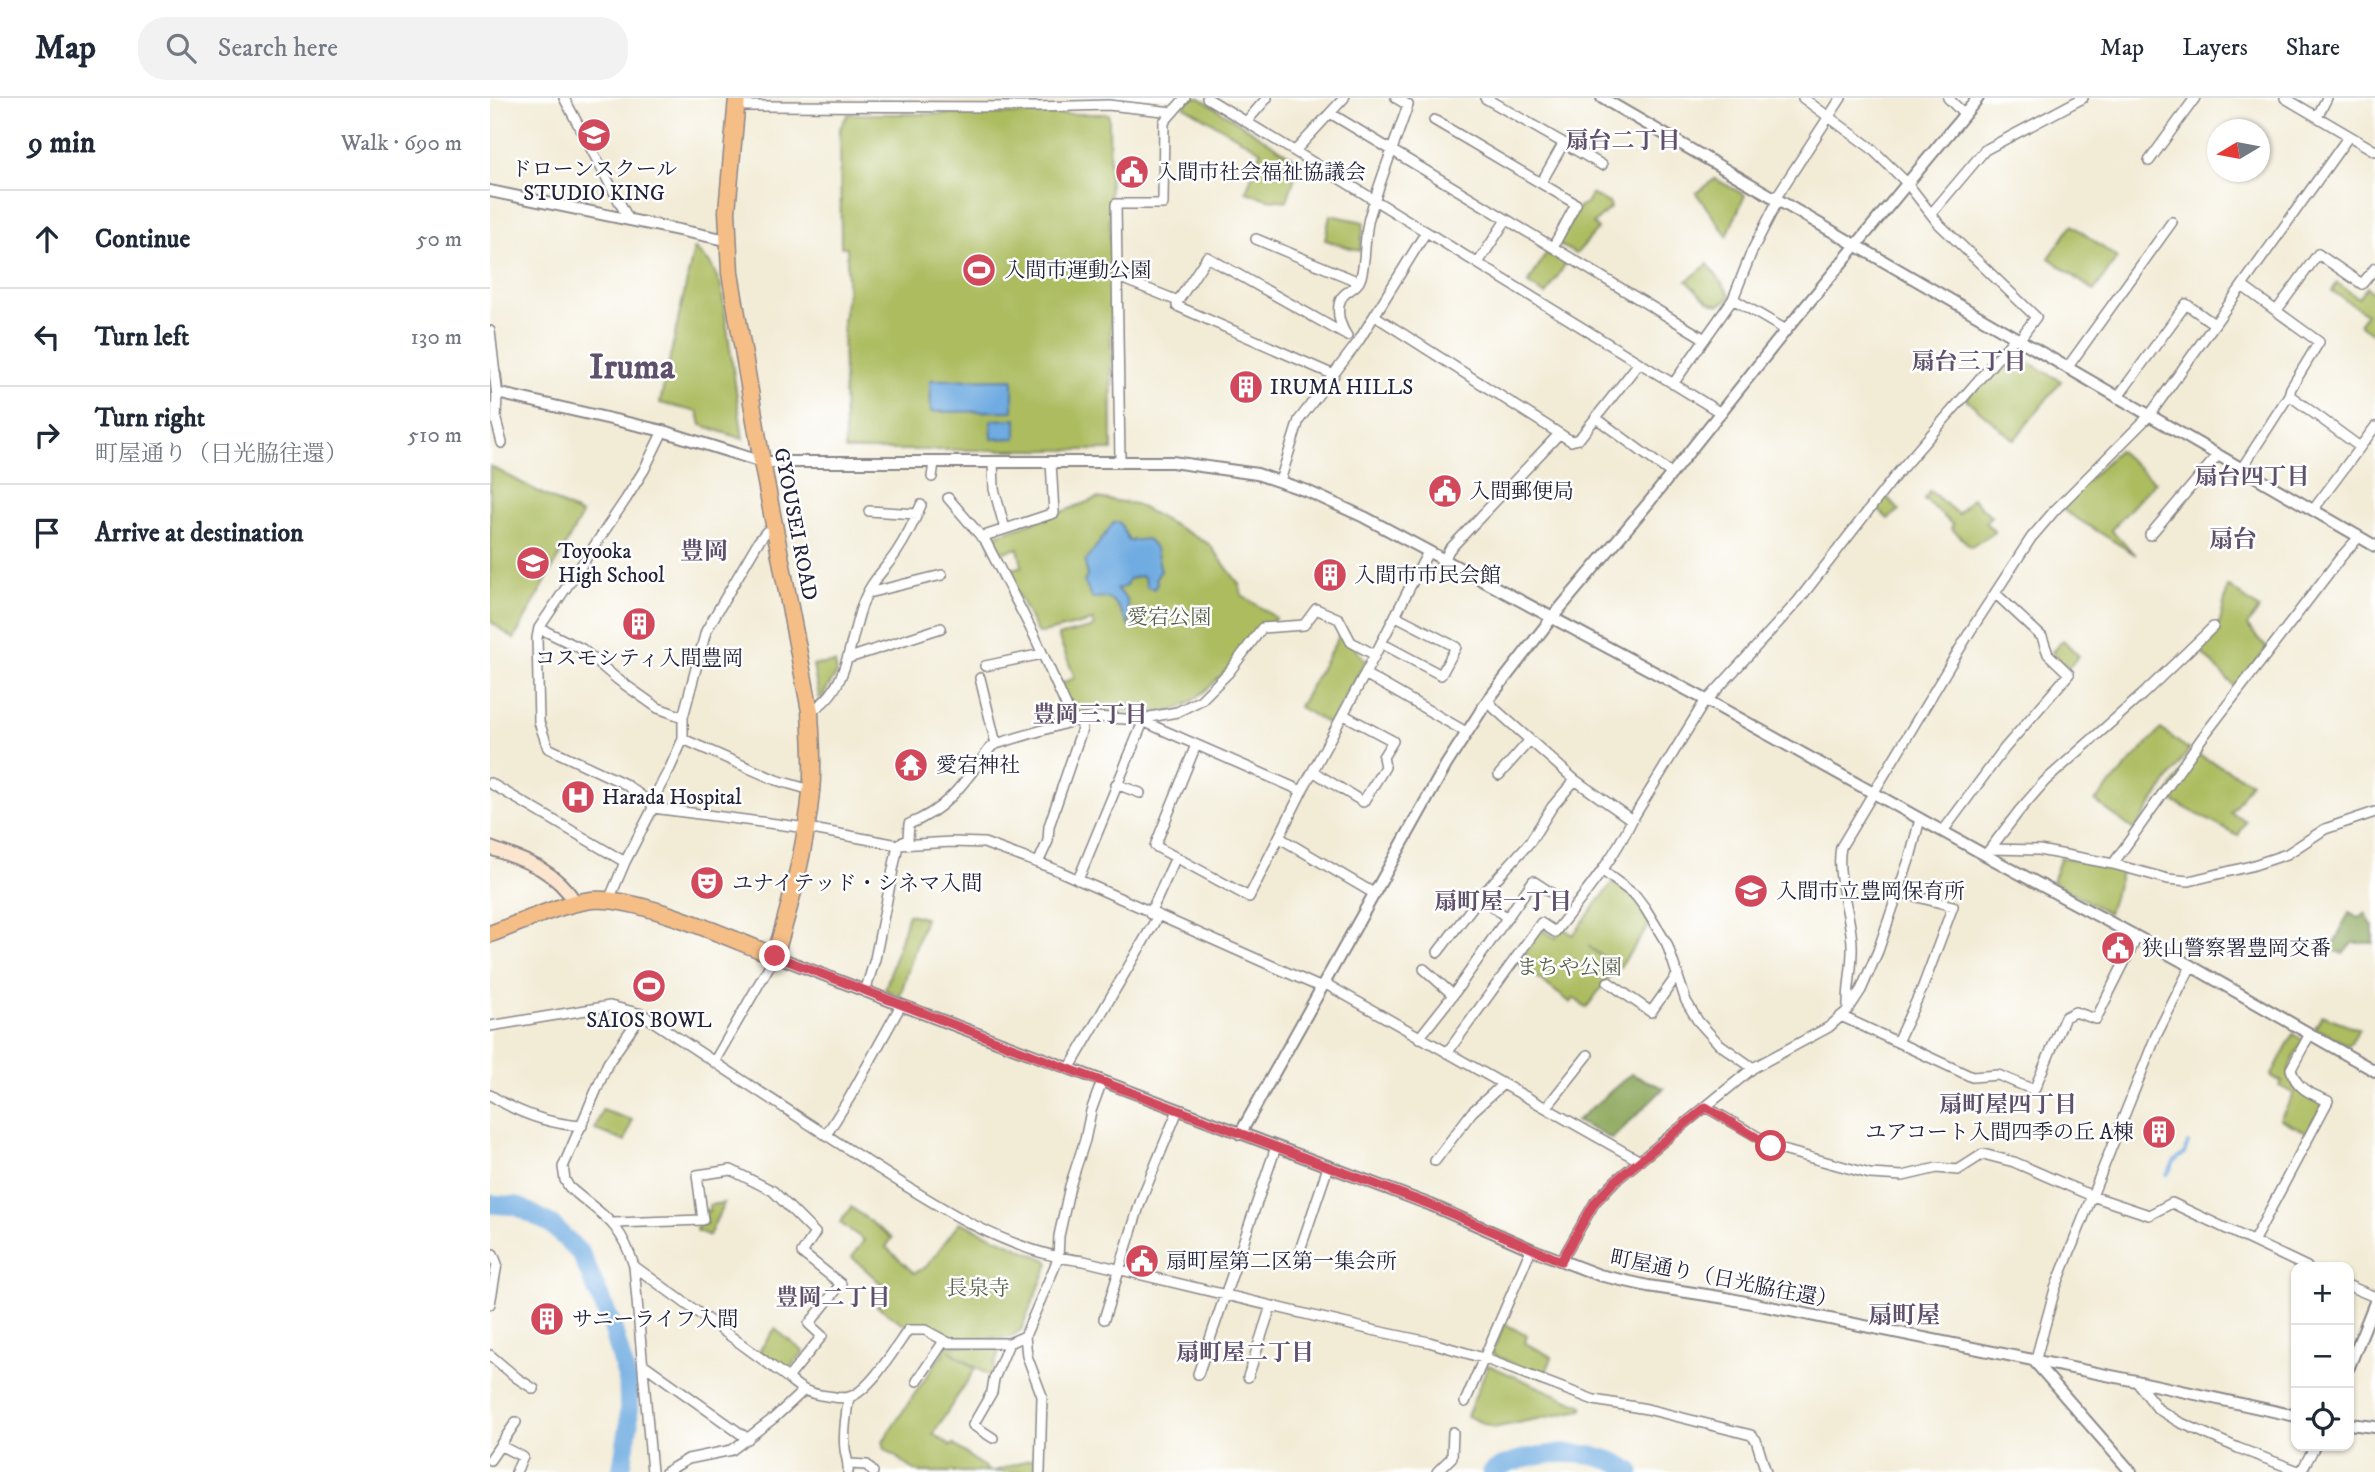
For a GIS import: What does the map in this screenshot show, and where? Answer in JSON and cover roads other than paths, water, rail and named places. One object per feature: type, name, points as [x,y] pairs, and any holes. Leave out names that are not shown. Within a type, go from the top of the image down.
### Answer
[{"type":"highway","name":"GYOUSEI ROAD","points":[[736,102],[727,240],[762,462],[810,711],[811,790],[807,828],[775,956]]},
{"type":"highway","points":[[490,934],[576,904],[609,900],[679,919],[775,956]]},
{"type":"main road","points":[[490,848],[548,872],[559,881],[576,904]]},
{"type":"street","points":[[564,98],[629,220]]},
{"type":"street","points":[[1120,461],[1116,204],[1163,204],[1164,122],[1185,98]]},
{"type":"street","points":[[1207,98],[1376,199],[1721,413]]},
{"type":"street","points":[[1246,122],[1267,98]]},
{"type":"street","points":[[1295,151],[1344,98]]},
{"type":"street","points":[[1347,336],[1339,318],[1339,304],[1343,294],[1359,282],[1369,219],[1408,105],[1396,98]]},
{"type":"street","points":[[1485,98],[1602,165]]},
{"type":"street","points":[[1602,98],[2375,547]]},
{"type":"street","points":[[1447,1053],[1541,923],[1555,932],[1603,871],[1678,743],[1707,701],[1798,601],[1896,475],[2036,317],[1931,214],[1907,183],[1871,148],[1803,98]]},
{"type":"street","points":[[1673,384],[1733,299],[1752,251],[1777,200],[1841,98]]},
{"type":"street","points":[[1948,98],[1965,114]]},
{"type":"street","points":[[1240,1134],[1466,732],[1488,700],[1786,330],[1978,98]]},
{"type":"street","points":[[1931,214],[1985,150],[2083,98]]},
{"type":"street","points":[[2149,161],[2195,98]]},
{"type":"street","points":[[2285,98],[2375,151]]},
{"type":"street","points":[[2317,117],[2328,98]]},
{"type":"street","points":[[736,102],[1110,102],[1173,112]]},
{"type":"street","points":[[1330,113],[1705,339]]},
{"type":"street","points":[[1434,120],[1576,204],[1553,247]]},
{"type":"street","points":[[1844,1013],[1852,946],[1840,851],[1995,593],[2042,524],[2149,416],[2349,136]]},
{"type":"street","points":[[1541,183],[1563,144]]},
{"type":"street","points":[[490,191],[727,240]]},
{"type":"street","points":[[1478,263],[1506,220]]},
{"type":"street","points":[[2067,368],[2172,222]]},
{"type":"street","points":[[1280,481],[1299,420],[1358,342],[1426,232]]},
{"type":"street","points":[[1256,239],[1359,282]]},
{"type":"street","points":[[2277,310],[2318,254],[2362,284],[2375,268]]},
{"type":"street","points":[[1334,375],[1177,306],[1178,301],[1207,257],[1358,342]]},
{"type":"street","points":[[1118,277],[1178,301]]},
{"type":"street","points":[[2242,286],[2319,342],[2242,468]]},
{"type":"street","points":[[1733,299],[1786,330]]},
{"type":"street","points":[[2117,397],[2186,304],[2214,324]]},
{"type":"street","points":[[1375,316],[1571,441],[1579,439],[1639,363]]},
{"type":"street","points":[[490,331],[497,393],[496,420],[502,443],[490,435]]},
{"type":"street","points":[[497,393],[663,431],[762,462],[1172,462],[1206,465],[1280,481],[1322,497],[1707,701],[1920,819],[1987,852],[2375,1071]]},
{"type":"street","points":[[2289,395],[2360,447]]},
{"type":"street","points":[[1596,418],[1672,474]]},
{"type":"street","points":[[2313,510],[2375,427]]},
{"type":"street","points":[[663,431],[633,488],[539,628],[538,712],[541,732],[548,748],[625,785],[652,806],[807,828],[898,845],[984,843],[1038,863],[1154,915],[1323,985],[1640,1161]]},
{"type":"street","points":[[1444,561],[1449,550],[1559,434]]},
{"type":"street","points":[[2150,535],[2218,455]]},
{"type":"street","points":[[993,462],[994,489],[1005,529]]},
{"type":"street","points":[[981,537],[1054,513],[1051,462]]},
{"type":"street","points":[[932,477],[934,463]]},
{"type":"street","points":[[948,498],[981,537],[1006,578],[1082,729],[1049,826],[1048,841],[1038,863]]},
{"type":"street","points":[[810,711],[825,700],[849,658],[854,631],[867,593],[897,551],[919,510],[869,511]]},
{"type":"street","points":[[609,900],[683,739],[683,717],[706,631],[713,615],[758,542],[766,532],[775,529]]},
{"type":"street","points":[[2113,864],[2202,738],[2359,537]]},
{"type":"street","points":[[1196,746],[1155,846],[1249,897],[1428,552]]},
{"type":"street","points":[[867,593],[942,575]]},
{"type":"street","points":[[1943,831],[2004,749],[2069,674],[2048,654],[2042,637],[1995,593]]},
{"type":"street","points":[[1078,880],[1143,722],[1150,716],[1177,712],[1201,700],[1229,673],[1254,635],[1262,628],[1304,625],[1316,609],[1339,620],[1351,642],[1374,655]]},
{"type":"street","points":[[1381,643],[1441,675],[1451,657],[1456,647],[1396,616]]},
{"type":"street","points":[[1987,852],[2045,781],[2149,688],[2213,626]]},
{"type":"street","points":[[539,628],[582,649],[658,708],[683,717]]},
{"type":"street","points":[[849,658],[941,628]]},
{"type":"street","points":[[985,666],[1042,654]]},
{"type":"street","points":[[1365,674],[1466,732]]},
{"type":"street","points":[[980,678],[996,744]]},
{"type":"street","points":[[1488,700],[1575,780],[1632,820]]},
{"type":"street","points":[[1314,772],[1363,802],[1385,767],[1383,757],[1393,741],[1344,715]]},
{"type":"street","points":[[865,992],[875,959],[898,845],[908,839],[909,824],[937,811],[996,744],[1096,717],[1143,722],[1303,791]]},
{"type":"street","points":[[683,739],[776,780],[811,790]]},
{"type":"street","points":[[1499,775],[1530,740]]},
{"type":"street","points":[[1438,952],[1480,897],[1530,842],[1552,807],[1575,780]]},
{"type":"street","points":[[490,783],[625,862]]},
{"type":"street","points":[[1116,784],[1140,793]]},
{"type":"street","points":[[1987,852],[2039,850],[2113,864],[2168,879],[2189,881],[2251,866],[2287,853],[2325,830],[2375,813]]},
{"type":"street","points":[[1561,1261],[1595,1202],[1640,1161],[1753,1068],[1829,1027],[1844,1013],[1861,990],[1878,951],[1920,819]]},
{"type":"street","points":[[1280,838],[1375,894]]},
{"type":"street","points":[[1069,1069],[1154,915],[1176,857]]},
{"type":"street","points":[[1603,871],[1641,901],[1667,944],[1686,1000],[1698,1021],[1718,1043],[1753,1068]]},
{"type":"street","points":[[1419,1038],[1453,995],[1533,881],[1550,892]]},
{"type":"street","points":[[1897,1042],[1927,976],[1954,906],[1898,892]]},
{"type":"street","points":[[1480,897],[1506,917]]},
{"type":"street","points":[[1844,1013],[1897,1042],[1972,1077],[1998,1075],[2034,1090],[2065,1017],[2075,1012],[2096,1019],[2137,937]]},
{"type":"street","points":[[714,1062],[775,956]]},
{"type":"street","name":"町屋通り（日光脇往還）","points":[[775,956],[1449,1212],[1531,1250],[1599,1275],[1726,1298],[2291,1415]]},
{"type":"street","points":[[2131,1472],[2035,1362],[2055,1289],[2156,1036],[2191,966]]},
{"type":"street","points":[[1424,970],[1453,995]]},
{"type":"street","points":[[1608,982],[1651,1012],[1678,974]]},
{"type":"street","points":[[826,1135],[901,1005]]},
{"type":"street","points":[[490,1026],[610,1006],[642,1014],[826,1135],[948,1210],[997,1235],[1058,1259],[1084,1261],[1429,1342],[1483,1357],[1604,1403],[1647,1409],[1751,1435],[1756,1440],[1766,1472]]},
{"type":"street","points":[[642,1014],[608,1063],[563,1167],[565,1181],[569,1187],[614,1223],[623,1236],[634,1266],[652,1472]]},
{"type":"street","points":[[2254,1240],[2328,1101],[2304,1091],[2291,1069],[2310,1034]]},
{"type":"street","points":[[1546,1108],[1588,1055]]},
{"type":"street","points":[[1040,1472],[1042,1395],[1027,1356],[1025,1336],[1058,1259],[1059,1236],[1070,1186],[1102,1081]]},
{"type":"street","points":[[1435,1161],[1472,1112],[1503,1084]]},
{"type":"street","points":[[490,1095],[527,1115],[558,1124],[582,1126]]},
{"type":"street","points":[[1706,1107],[1779,1149],[1870,1174],[1903,1175],[1937,1168],[1958,1170],[1983,1154],[2014,1162],[2092,1196],[2149,1214],[2172,1203],[2297,1262]]},
{"type":"street","points":[[1104,1319],[1142,1200],[1178,1110]]},
{"type":"street","points":[[1198,1374],[1276,1147]]},
{"type":"street","points":[[1301,1247],[1328,1167]]},
{"type":"street","points":[[614,1223],[703,1220],[697,1175],[732,1170],[773,1191],[815,1233],[802,1253],[841,1284],[809,1324],[822,1336],[788,1378]]},
{"type":"street","points":[[1465,1402],[1531,1250]]},
{"type":"street","points":[[490,1254],[497,1264],[490,1304]]},
{"type":"street","points":[[634,1266],[803,1391],[813,1394],[849,1397],[869,1382],[908,1330],[925,1330],[949,1343],[1009,1343],[1025,1336]]},
{"type":"street","points":[[2354,1288],[2375,1299],[2372,1315],[2354,1356]]},
{"type":"street","points":[[1248,1377],[1272,1306]]},
{"type":"street","points":[[917,1381],[944,1341]]},
{"type":"street","points":[[993,1438],[973,1425],[992,1392],[1009,1343]]},
{"type":"street","points":[[490,1355],[534,1389]]},
{"type":"street","points":[[643,1364],[748,1438]]},
{"type":"street","points":[[2136,1381],[2158,1409],[2179,1422],[2238,1448],[2301,1472],[2312,1451]]},
{"type":"street","points":[[666,1472],[688,1459],[733,1450],[803,1391]]},
{"type":"street","points":[[849,1397],[845,1436],[848,1468],[867,1465],[873,1472]]},
{"type":"street","points":[[490,1460],[516,1422]]},
{"type":"street","points":[[2354,1425],[2375,1427]]},
{"type":"street","points":[[1437,1472],[1452,1457],[1452,1432]]},
{"type":"street","points":[[500,1446],[523,1457],[516,1472]]},
{"type":"water","points":[[1013,379],[1013,411],[931,412],[930,380]]},
{"type":"water","points":[[1016,419],[1016,438],[992,439],[991,420]]},
{"type":"water","points":[[1114,522],[1120,523],[1129,541],[1147,539],[1156,549],[1161,571],[1156,577],[1157,584],[1154,589],[1147,587],[1144,577],[1140,576],[1129,579],[1125,587],[1116,589],[1127,599],[1130,627],[1113,601],[1101,597],[1092,598],[1084,581],[1087,577],[1085,562]]},
{"type":"waterway","points":[[2167,1175],[2174,1162],[2184,1154],[2188,1143]]},
{"type":"waterway","points":[[490,1204],[517,1206],[551,1224],[581,1254],[612,1325],[628,1383],[629,1424],[621,1472]]},
{"type":"waterway","points":[[1492,1472],[1524,1459],[1562,1454],[1601,1458],[1617,1463],[1631,1472]]},
{"type":"place","name":"ドローンスクール STUDIO KING","points":[[594,135]]},
{"type":"place","name":"入間市社会福祉協議会","points":[[1132,172]]},
{"type":"place","name":"入間市運動公園","points":[[979,270]]},
{"type":"place","name":"IRUMA HILLS","points":[[1246,387]]},
{"type":"place","name":"入間郵便局","points":[[1445,491]]},
{"type":"place","name":"Toyooka High School","points":[[533,563]]},
{"type":"place","name":"入間市市民会館","points":[[1330,575]]},
{"type":"place","name":"コスモシティ入間豊岡","points":[[639,624]]},
{"type":"place","name":"愛宕神社","points":[[911,765]]},
{"type":"place","name":"Harada Hospital","points":[[578,797]]},
{"type":"place","name":"ユナイテッド・シネマ入間","points":[[707,883]]},
{"type":"place","name":"入間市立豊岡保育所","points":[[1751,891]]},
{"type":"place","name":"狭山警察署豊岡交番","points":[[2118,948]]},
{"type":"place","name":"SAIOS BOWL","points":[[649,986]]},
{"type":"place","name":"ユアコート入間四季の丘 A棟","points":[[2159,1132]]},
{"type":"place","name":"扇町屋第二区第一集会所","points":[[1142,1261]]},
{"type":"place","name":"サニーライフ入間","points":[[547,1319]]},
{"type":"district","name":"扇台二丁目","points":[[1623,140]]},
{"type":"district","name":"扇台三丁目","points":[[1969,361]]},
{"type":"district","name":"Iruma","points":[[632,366]]},
{"type":"district","name":"扇台四丁目","points":[[2252,476]]},
{"type":"district","name":"扇台","points":[[2233,539]]},
{"type":"district","name":"豊岡","points":[[704,551]]},
{"type":"district","name":"豊岡三丁目","points":[[1090,714]]},
{"type":"district","name":"扇町屋一丁目","points":[[1503,901]]},
{"type":"district","name":"扇町屋四丁目","points":[[2008,1104]]},
{"type":"district","name":"豊岡二丁目","points":[[833,1297]]},
{"type":"district","name":"扇町屋","points":[[1904,1315]]},
{"type":"district","name":"扇町屋二丁目","points":[[1245,1352]]},
{"type":"park label","name":"愛宕公園","points":[[1169,617]]},
{"type":"park label","name":"まちや公園","points":[[1569,967]]},
{"type":"park label","name":"長泉寺","points":[[978,1288]]}]
